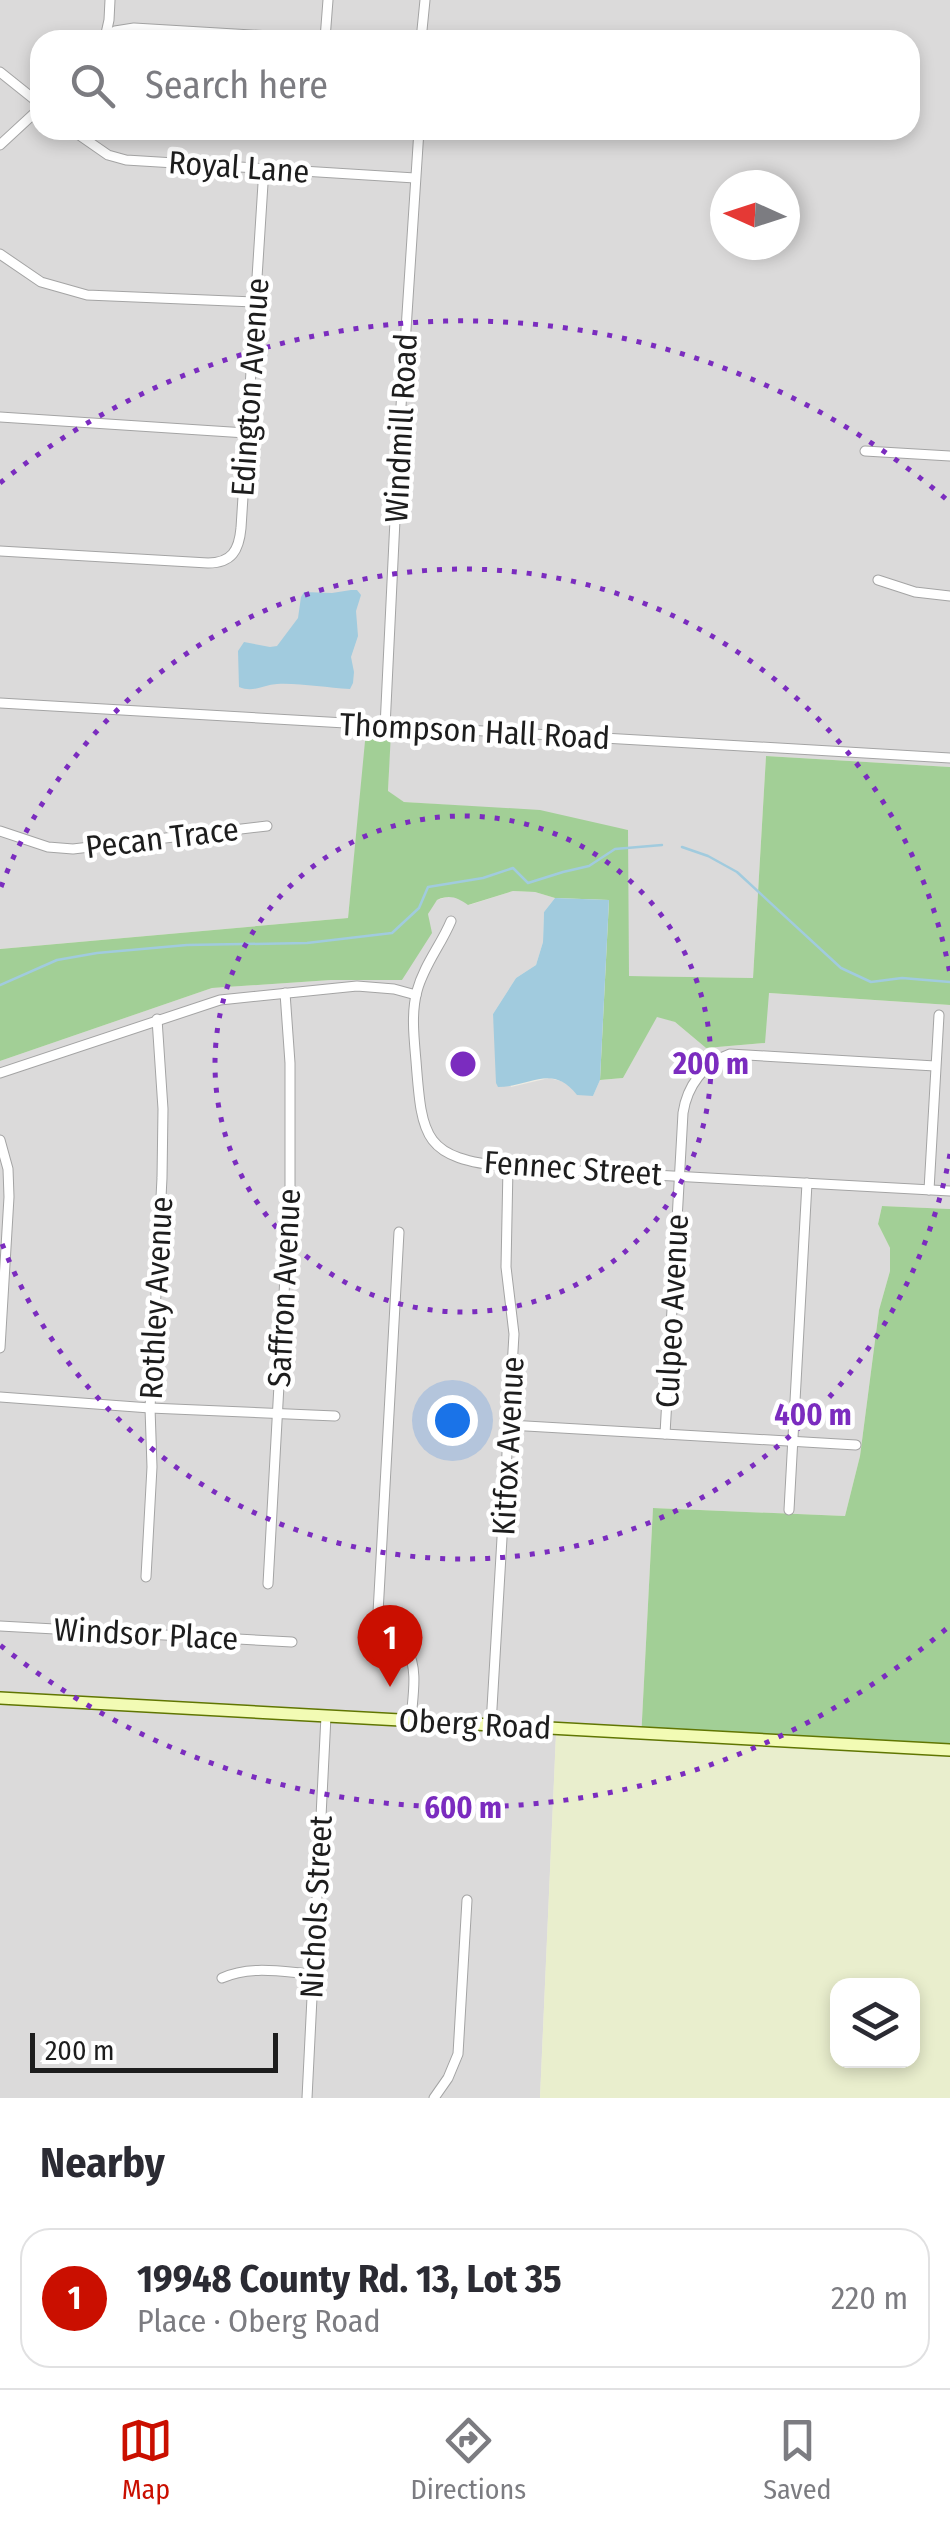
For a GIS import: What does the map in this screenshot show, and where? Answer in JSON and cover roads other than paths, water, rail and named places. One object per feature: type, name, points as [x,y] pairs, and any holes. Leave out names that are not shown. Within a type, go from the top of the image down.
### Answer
[{"type":"street","points":[[106,30],[110,0]]},
{"type":"street","points":[[326,30],[328,0]]},
{"type":"street","points":[[422,30],[424,0]]},
{"type":"street","points":[[109,20],[114,30]]},
{"type":"street","points":[[121,30],[169,30]]},
{"type":"street","points":[[0,72],[30,98]]},
{"type":"street","points":[[0,146],[30,116]]},
{"type":"street","name":"Royal Lane","points":[[86,140],[108,155],[126,160],[415,178]]},
{"type":"street","name":"Windmill Road","points":[[385,726],[418,140]]},
{"type":"street","name":"Edington Avenue","points":[[0,551],[208,563],[234,555],[240,536],[264,168]]},
{"type":"street","points":[[0,254],[41,282],[87,295],[254,302]]},
{"type":"street","points":[[0,417],[246,433]]},
{"type":"street","points":[[865,451],[950,456]]},
{"type":"street","points":[[878,580],[915,592],[950,596]]},
{"type":"street","name":"Thompson Hall Road","points":[[0,703],[950,758]]},
{"type":"street","name":"Pecan Trace","points":[[0,830],[48,847],[73,849],[267,826]]},
{"type":"street","points":[[425,1154],[436,1144],[422,1118],[419,1098],[413,1027],[416,994],[425,966],[451,920]]},
{"type":"street","points":[[0,1073],[220,1000],[375,986],[416,994]]},
{"type":"street","name":"Saffron Avenue","points":[[268,1584],[292,1137],[284,993]]},
{"type":"street","points":[[929,1190],[938,1016]]},
{"type":"street","name":"Rothley Avenue","points":[[146,1577],[162,1178],[163,1093],[157,1019]]},
{"type":"street","name":"Culpeo Avenue","points":[[665,1434],[684,1104],[697,1078],[730,1054],[935,1066]]},
{"type":"street","points":[[0,1140],[8,1169],[9,1197],[0,1348]]},
{"type":"street","name":"Fennec Street","points":[[436,1144],[463,1161],[508,1167],[950,1191]]},
{"type":"street","name":"Kitfox Avenue","points":[[490,1725],[514,1334],[506,1266],[508,1167]]},
{"type":"street","points":[[789,1510],[808,1183]]},
{"type":"street","points":[[399,1232],[378,1613],[380,1621],[406,1648],[413,1664],[411,1721]]},
{"type":"street","points":[[0,1397],[335,1416]]},
{"type":"street","points":[[509,1425],[856,1444]]},
{"type":"street","name":"Windsor Place","points":[[0,1626],[292,1642]]},
{"type":"street","name":"Oberg Road","points":[[0,1698],[950,1750]]},
{"type":"street","name":"Nichols Street","points":[[307,2098],[326,1716]]},
{"type":"street","points":[[434,2098],[458,2054],[467,1900]]},
{"type":"street","points":[[222,1978],[236,1971],[252,1970],[314,1974]]},
{"type":"water","points":[[357,590],[361,595],[356,611],[358,636],[351,657],[354,672],[350,689],[286,684],[239,687],[238,651],[244,642],[277,646],[298,618],[304,592]]},
{"type":"water","points":[[555,898],[609,900],[600,1080],[593,1096],[577,1095],[568,1085],[549,1078],[510,1086],[498,1087],[496,1083],[493,1014],[516,978],[536,965],[543,942],[544,912]]},
{"type":"waterway","points":[[0,985],[57,960],[97,953],[187,945],[307,943],[392,933],[419,908],[428,887],[483,878],[513,868],[528,883],[589,866],[615,849],[662,845]]},
{"type":"waterway","points":[[682,847],[737,872],[841,968],[871,982],[902,978],[950,982]]},
{"type":"place","name":"19948 County Rd. 13, Lot 35","points":[[390,1687]]}]
